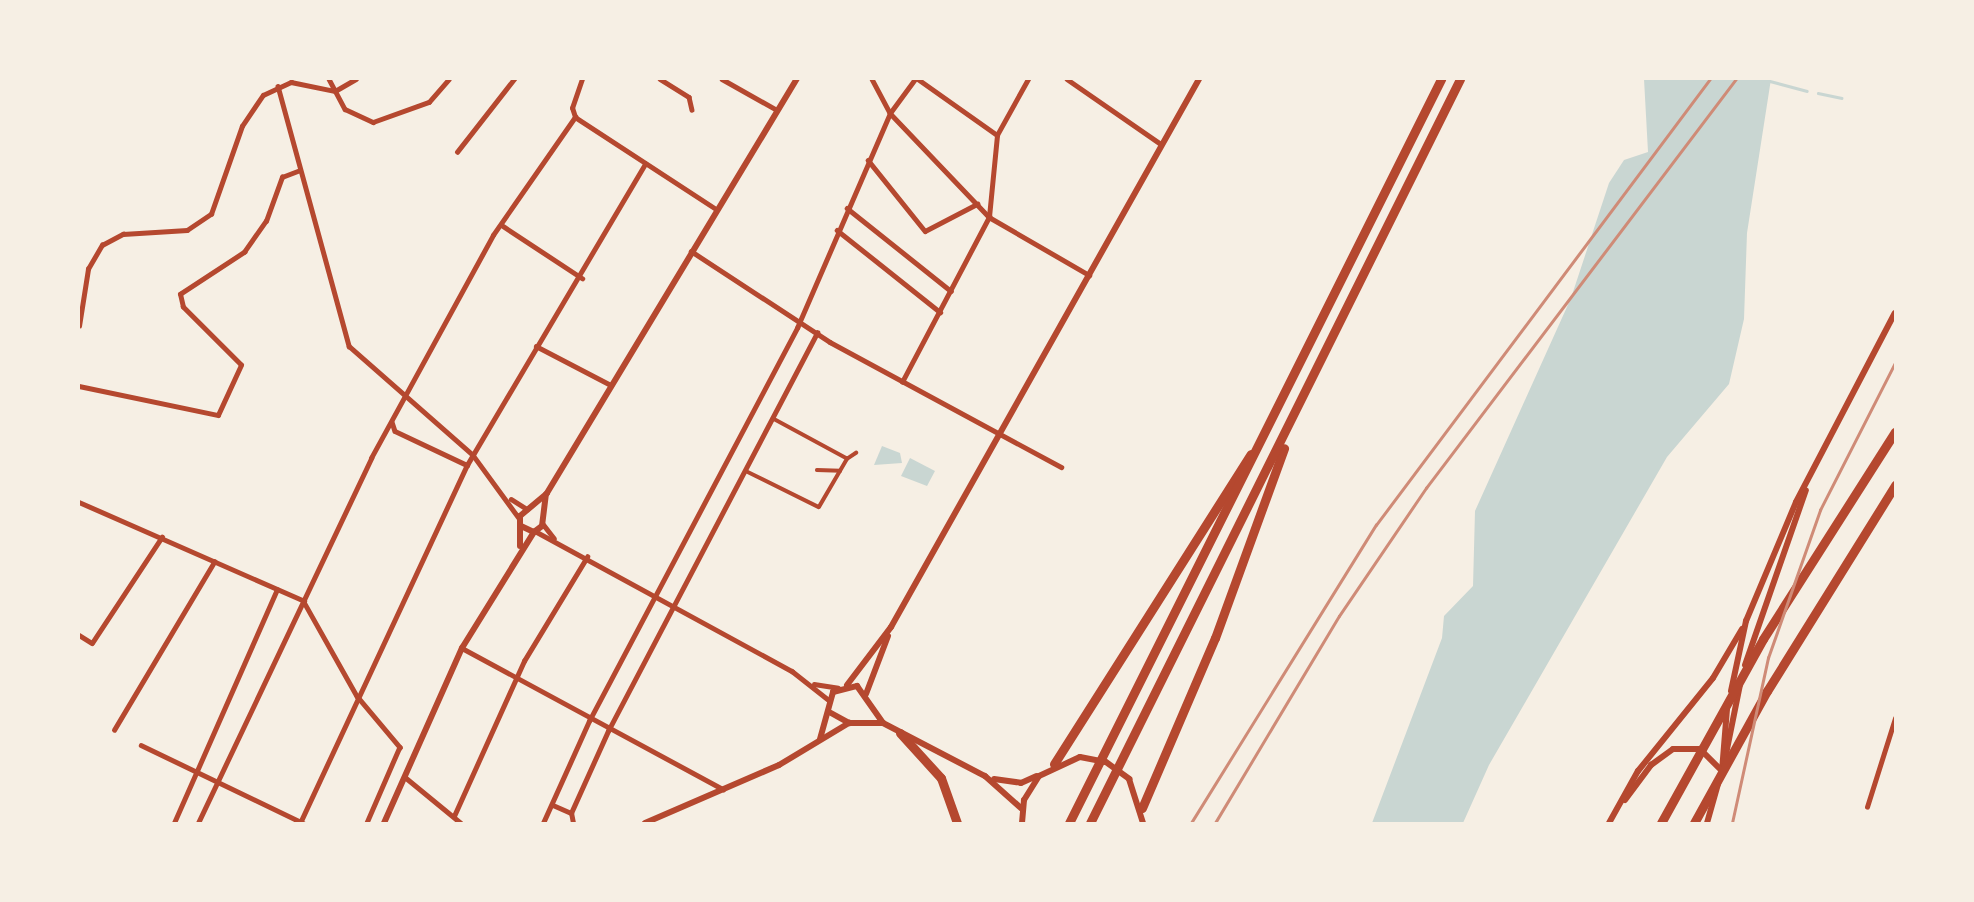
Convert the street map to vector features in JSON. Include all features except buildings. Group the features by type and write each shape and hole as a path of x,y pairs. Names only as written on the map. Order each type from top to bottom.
{"highway":[{"path":"1069,823 1441,79"},
{"path":"1090,823 1288,431 1460,79"},
{"path":"1142,807 1215,638 1288,431"},
{"path":"1661,823 1763,639 1893,435"},
{"path":"1054,764 1150,605 1263,439"},
{"path":"1694,823 1767,691 1895,485"},
{"path":"900,733 941,778 957,823"}],"main road":[{"path":"520,547 521,523 529,509 547,493 690,251 797,79"},
{"path":"820,739 831,713 830,701 838,688 847,685 891,627 1198,79"},
{"path":"1609,823 1746,621 1810,478 1895,313"},
{"path":"1707,823 1722,772 1754,633 1810,478"},
{"path":"384,823 462,648 520,547 543,524 547,493"},
{"path":"529,509 542,516"},
{"path":"521,523 535,532"},
{"path":"1722,772 1721,738 1746,621"},
{"path":"891,627 867,696 870,705 883,723 985,776 1022,809"},
{"path":"847,685 867,696"},
{"path":"858,722 870,705"},
{"path":"831,713 849,723"},
{"path":"645,823 724,789 849,723 883,723"},
{"path":"1619,807 1651,765 1673,749 1700,749 1722,772"},
{"path":"985,776 1021,783 1039,776 1054,764 1080,757 1112,765 1134,786 1142,807 1143,823"},
{"path":"1022,823 1022,809 1039,776"}],"street":[{"path":"329,79 345,109 373,121 429,102 449,79"},
{"path":"79,326 97,249 123,234 187,230 207,219 242,125 257,102 278,86 301,82 335,91 356,79"},
{"path":"457,152 514,79"},
{"path":"582,79 572,108 575,117 716,209"},
{"path":"660,79 689,97 692,110"},
{"path":"873,79 890,113 989,217 1089,275"},
{"path":"543,823 589,721 800,319 867,159 890,113 917,79 997,135"},
{"path":"902,382 989,217 997,135 1028,79"},
{"path":"1067,79 1161,144"},
{"path":"723,80 777,110"},
{"path":"278,86 349,346 473,455 508,496 521,523"},
{"path":"198,823 392,422 503,226 575,117"},
{"path":"867,159 925,232 977,204"},
{"path":"141,745 302,823 357,696 467,465 536,346 582,278 645,164"},
{"path":"79,386 218,415 241,365 183,307 180,294 189,283 244,252 266,221 282,177 300,170"},
{"path":"846,208 951,291"},
{"path":"503,226 582,278"},
{"path":"837,230 940,312"},
{"path":"690,251 800,319 817,333 1061,467"},
{"path":"573,823 571,813 608,731 747,471 817,333"},
{"path":"536,346 611,385"},
{"path":"773,419 847,459"},
{"path":"392,422 396,431 467,465"},
{"path":"838,455 842,448"},
{"path":"747,471 820,506 847,459 856,453"},
{"path":"817,470 840,471"},
{"path":"508,496 529,509"},
{"path":"79,502 304,601 357,696 400,747 368,823"},
{"path":"543,524 554,539"},
{"path":"535,532 587,556 810,682 830,701"},
{"path":"79,635 92,643 162,537"},
{"path":"454,816 515,677 587,556"},
{"path":"114,730 214,562"},
{"path":"174,823 194,770 277,590"},
{"path":"462,648 703,783 724,789"},
{"path":"810,682 838,688"},
{"path":"1867,807 1895,718"},
{"path":"404,776 461,823"},
{"path":"701,799 703,783"},
{"path":"553,805 571,813"}],"shaded area":[{"path":"1644,79 1771,79 1747,233 1744,319 1729,384 1667,457 1489,765 1463,823 1372,823 1442,638 1444,616 1473,586 1475,511 1571,298 1609,183 1624,160 1648,152"},
{"path":"882,446 900,453 902,463 874,465"},
{"path":"910,458 935,471 927,486 901,476"}],"waterway":[{"path":"1770,81 1807,91"},
{"path":"1818,93 1841,98"}],"railway":[{"path":"1191,823 1376,525 1710,79"},
{"path":"1215,823 1339,616 1426,488 1736,79"},
{"path":"1732,823 1768,658 1820,510 1895,363"}]}
